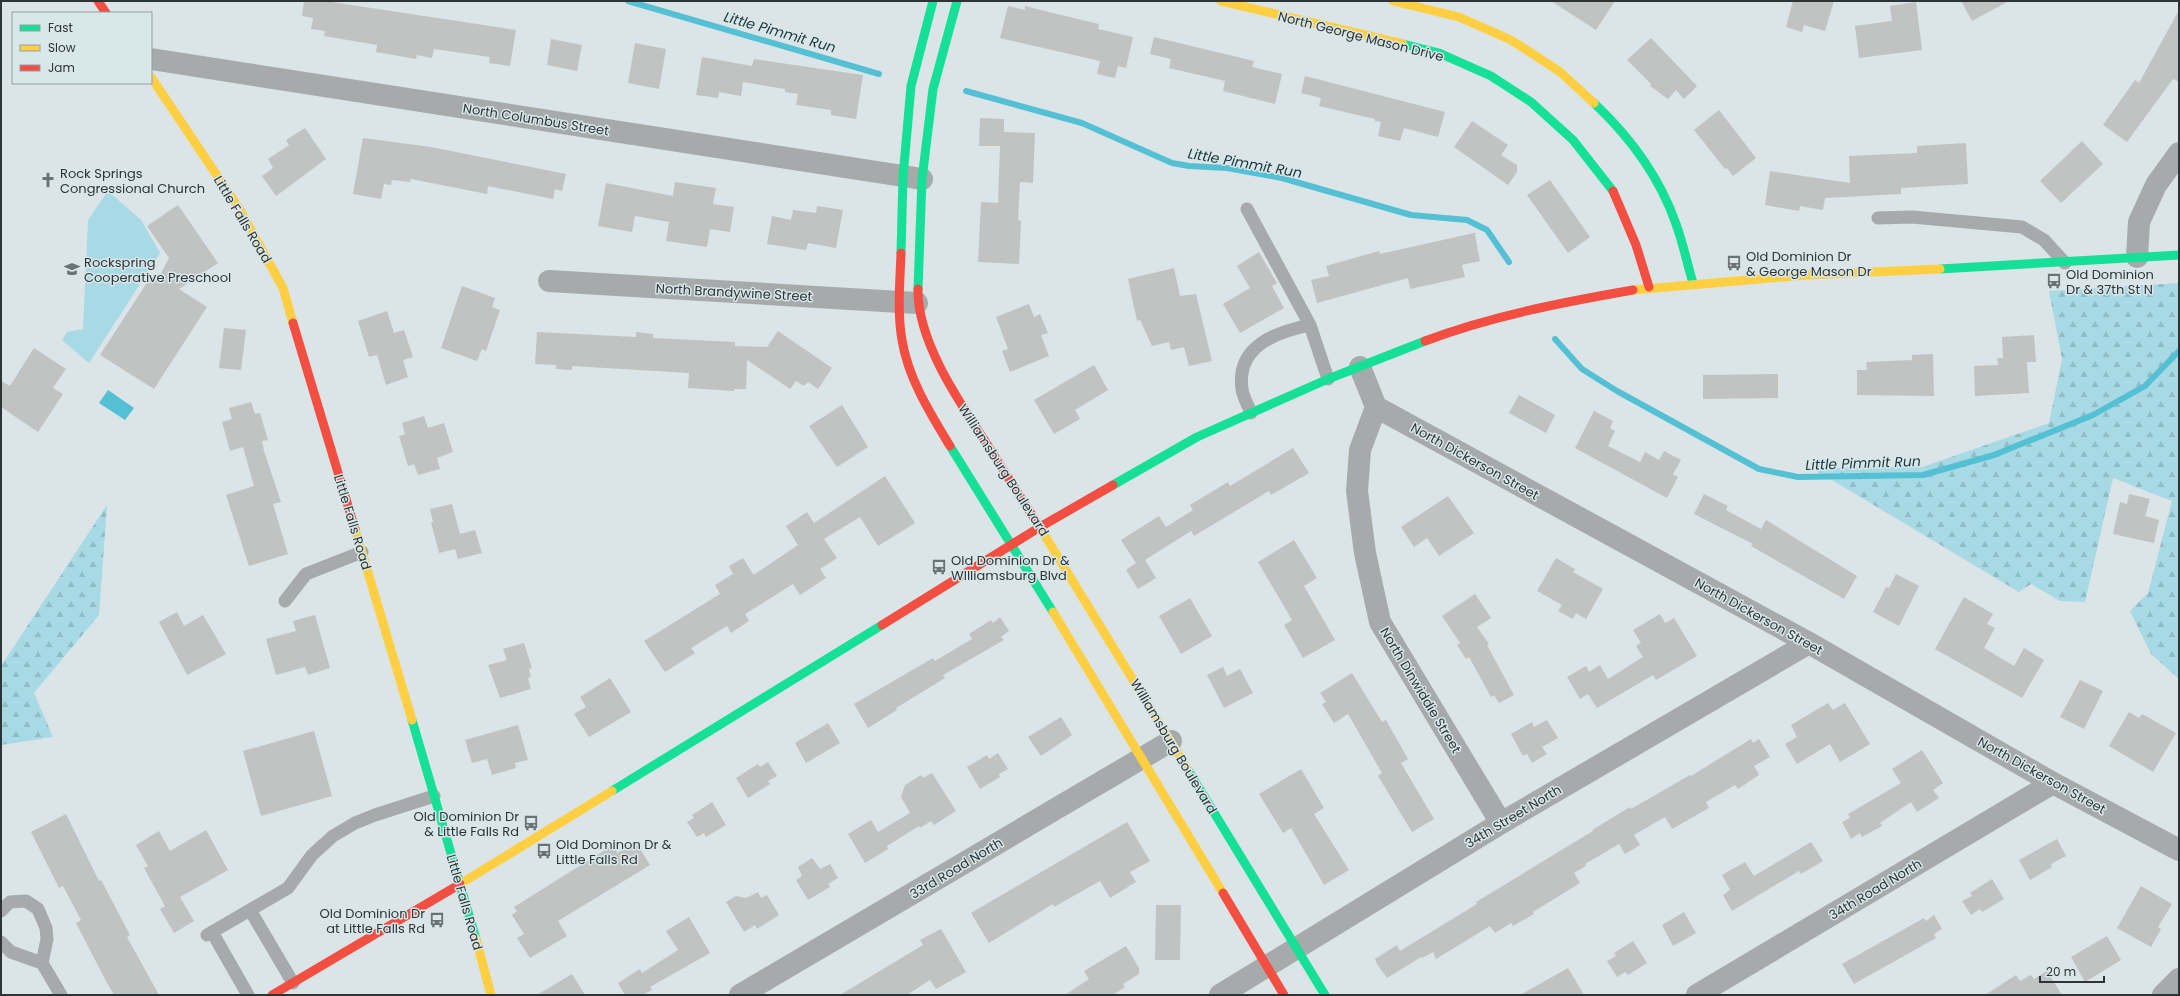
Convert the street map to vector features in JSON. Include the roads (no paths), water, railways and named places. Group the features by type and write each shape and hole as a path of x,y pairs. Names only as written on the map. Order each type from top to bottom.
{"main road":[{"path":"98,1 105,12"},
{"name":"Williamsburg Boulevard","path":"933,1 911,86 912,178 909,302 902,340 914,380 937,424 1012,544 1284,995"},
{"name":"Williamsburg Boulevard","path":"957,1 932,89 912,178 909,302 952,390 1040,527 1325,995"},
{"name":"North George Mason Drive","path":"1221,1 1439,53 1490,76 1531,102 1573,140 1612,188 1636,245 1649,287"},
{"path":"1393,1 1459,17 1511,40 1560,71 1607,116 1648,166 1676,223 1693,283"},
{"name":"Little Falls Road","path":"152,78 240,210 283,288 461,884 491,995"},
{"path":"272,995 461,884 1040,527 1197,437 1328,379 1452,331 1571,301 1649,287 1806,275 2065,264 2137,257 2179,255"}],"street":[{"name":"North Columbus Street","path":"152,59 912,178"},
{"path":"2137,257 2139,222 2156,185 2179,153"},
{"name":"North Brandywine Street","path":"549,281 909,302"},
{"path":"1360,367 1376,407"},
{"name":"North Dickerson Street","path":"1376,407 1809,643 2053,782 2179,850"},
{"name":"North Dinwiddie Street","path":"1376,407 1360,450 1357,491 1365,553 1380,622 1501,823"},
{"name":"34th Street North","path":"1220,995 1501,823 1809,643"},
{"name":"33rd Road North","path":"740,995 1171,741"},
{"name":"34th Road North","path":"1697,995 2053,782"},
{"path":"2163,995 2179,979"}],"lane":[{"path":"1247,209 1310,325 1328,379"},
{"path":"1878,218 1912,217 2022,226 2044,240 2065,264"},
{"path":"1251,413 1242,384 1242,372 1248,355 1266,339 1285,330 1310,325"},
{"path":"285,601 306,574 362,552"},
{"path":"248,995 209,933 288,888 312,855 333,836 361,821 434,796"},
{"path":"1,911 10,902 26,901 38,908 46,928 47,939 42,964"},
{"path":"250,910 293,983"},
{"path":"1,942 11,952 42,964 61,995"}],"water":[{"path":"108,390 134,408 125,420 99,403"}],"waterway":[{"name":"Little Pimmit Run","path":"628,1 879,74"},
{"name":"Little Pimmit Run","path":"966,91 1082,123 1172,163 1189,166 1227,168 1282,178 1411,215 1467,220 1487,230 1509,262"},
{"name":"Little Pimmit Run","path":"1555,339 1582,369 1617,391 1759,469 1798,477 1923,475 1994,455 2093,415 2145,386 2179,351"}],"place":[{"name":"Rock Springs Congressional Church","path":"48,180"},
{"name":"Old Dominion Dr & George Mason Dr","path":"1734,263"},
{"name":"Rockspring Cooperative Preschool","path":"72,269"},
{"name":"Old Dominion Dr & 37th St N","path":"2054,281"},
{"name":"Old Dominion Dr & WIlliamsburg Blvd","path":"939,567"},
{"name":"Old Dominion Dr & Little Falls Rd","path":"531,823"},
{"name":"Old Dominon Dr & Little Falls Rd","path":"544,851"},
{"name":"Old Dominion Dr at Little Falls Rd","path":"437,920"}]}
